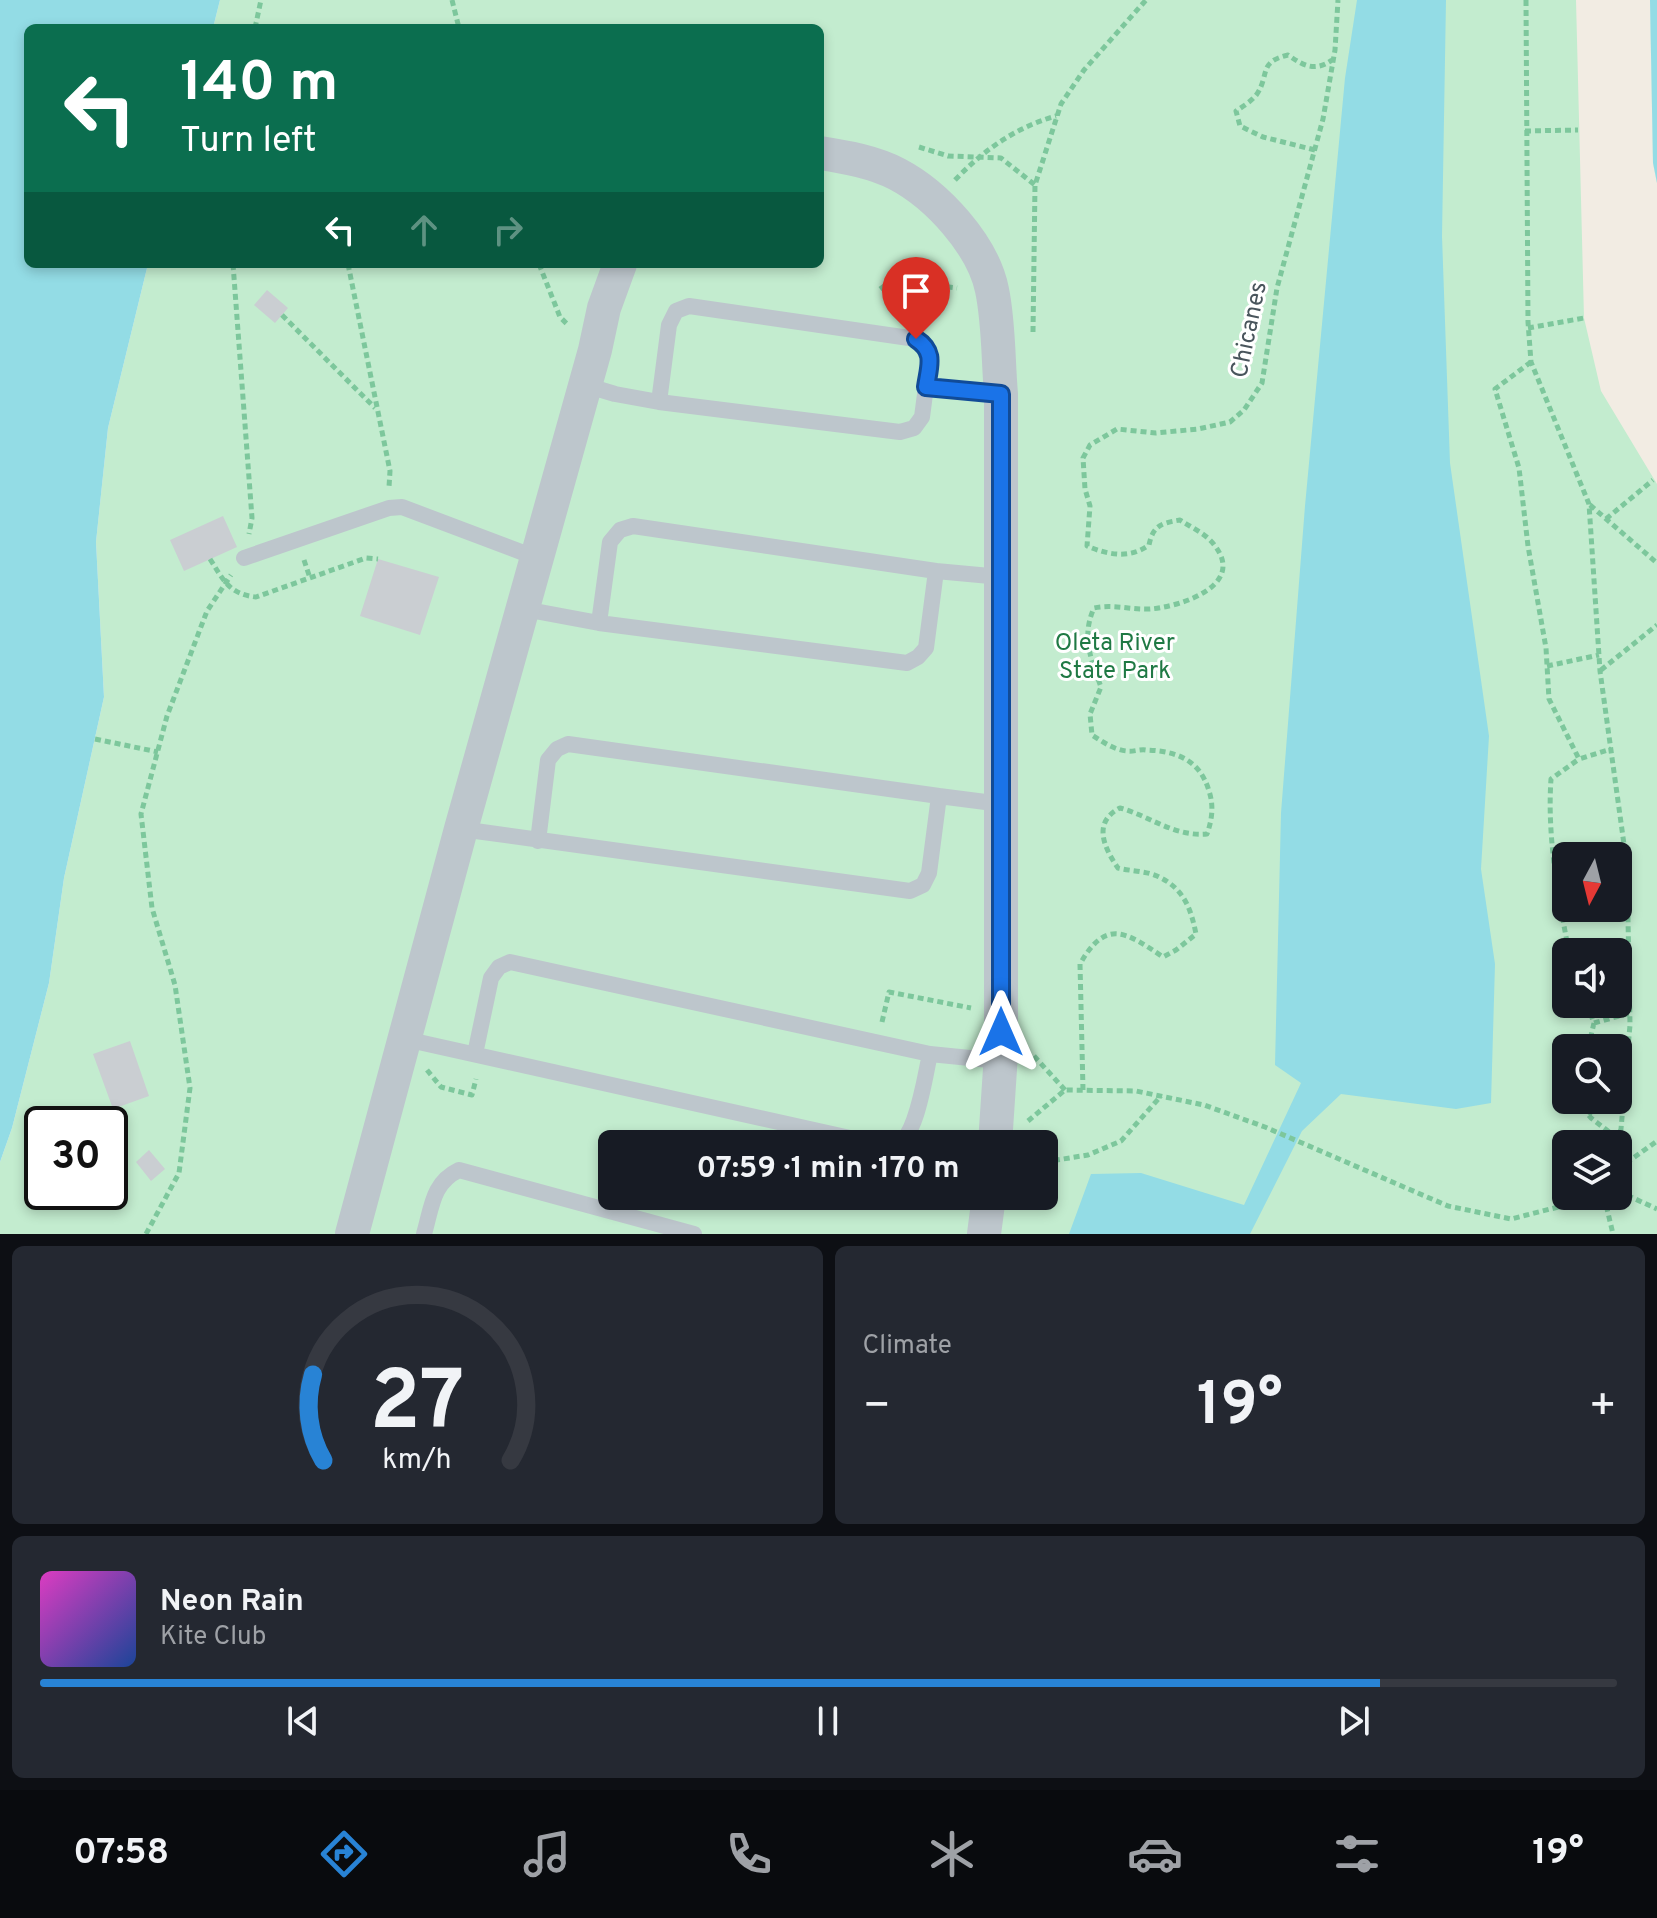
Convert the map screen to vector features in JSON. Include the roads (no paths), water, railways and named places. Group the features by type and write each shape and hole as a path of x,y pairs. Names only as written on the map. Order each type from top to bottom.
{"street":[{"path":"824,154 851,158 897,174 937,204 964,231 981,256 992,289 1001,394 1001,1058 1007,1130"},
{"path":"352,1234 410,1052 461,829 524,609 604,308 619,268"},
{"path":"984,1234 987,1210"}],"lane":[{"path":"585,385 659,402 900,432 914,428 922,417 930,356 926,346 916,339 689,306 676,311 669,325 659,402"},
{"path":"926,387 1001,394"},
{"path":"244,558 389,508 402,507 537,558"},
{"path":"599,623 610,542 620,530 633,526 936,571 1001,577"},
{"path":"524,609 599,623 907,663 926,648 936,571"},
{"path":"538,841 548,760 557,749 568,744 1001,804"},
{"path":"461,829 910,891 923,885 929,873 939,796"},
{"path":"475,1054 491,978 499,967 510,962 930,1054 1001,1058"},
{"path":"410,1052 475,1054 814,1130"},
{"path":"911,1130 930,1054"},
{"path":"424,1234 437,1186 459,1170 694,1234"}],"water":[{"path":"0,0 220,0 214,24 24,24 24,268 147,268 108,428 96,542 104,697 64,878 49,983 12,1128 0,1162"},
{"path":"1357,0 1446,0 1442,236 1450,463 1489,736 1481,869 1495,964 1491,1103 1456,1109 1341,1094 1302,1131 1250,1234 1069,1234 1091,1174 1141,1173 1244,1205 1301,1083 1275,1065 1281,813 1305,506 1345,78"},
{"path":"1650,0 1657,0 1657,183 1653,163"}],"park label":[{"name":"Oleta River State Park","path":"1115,658"}]}
